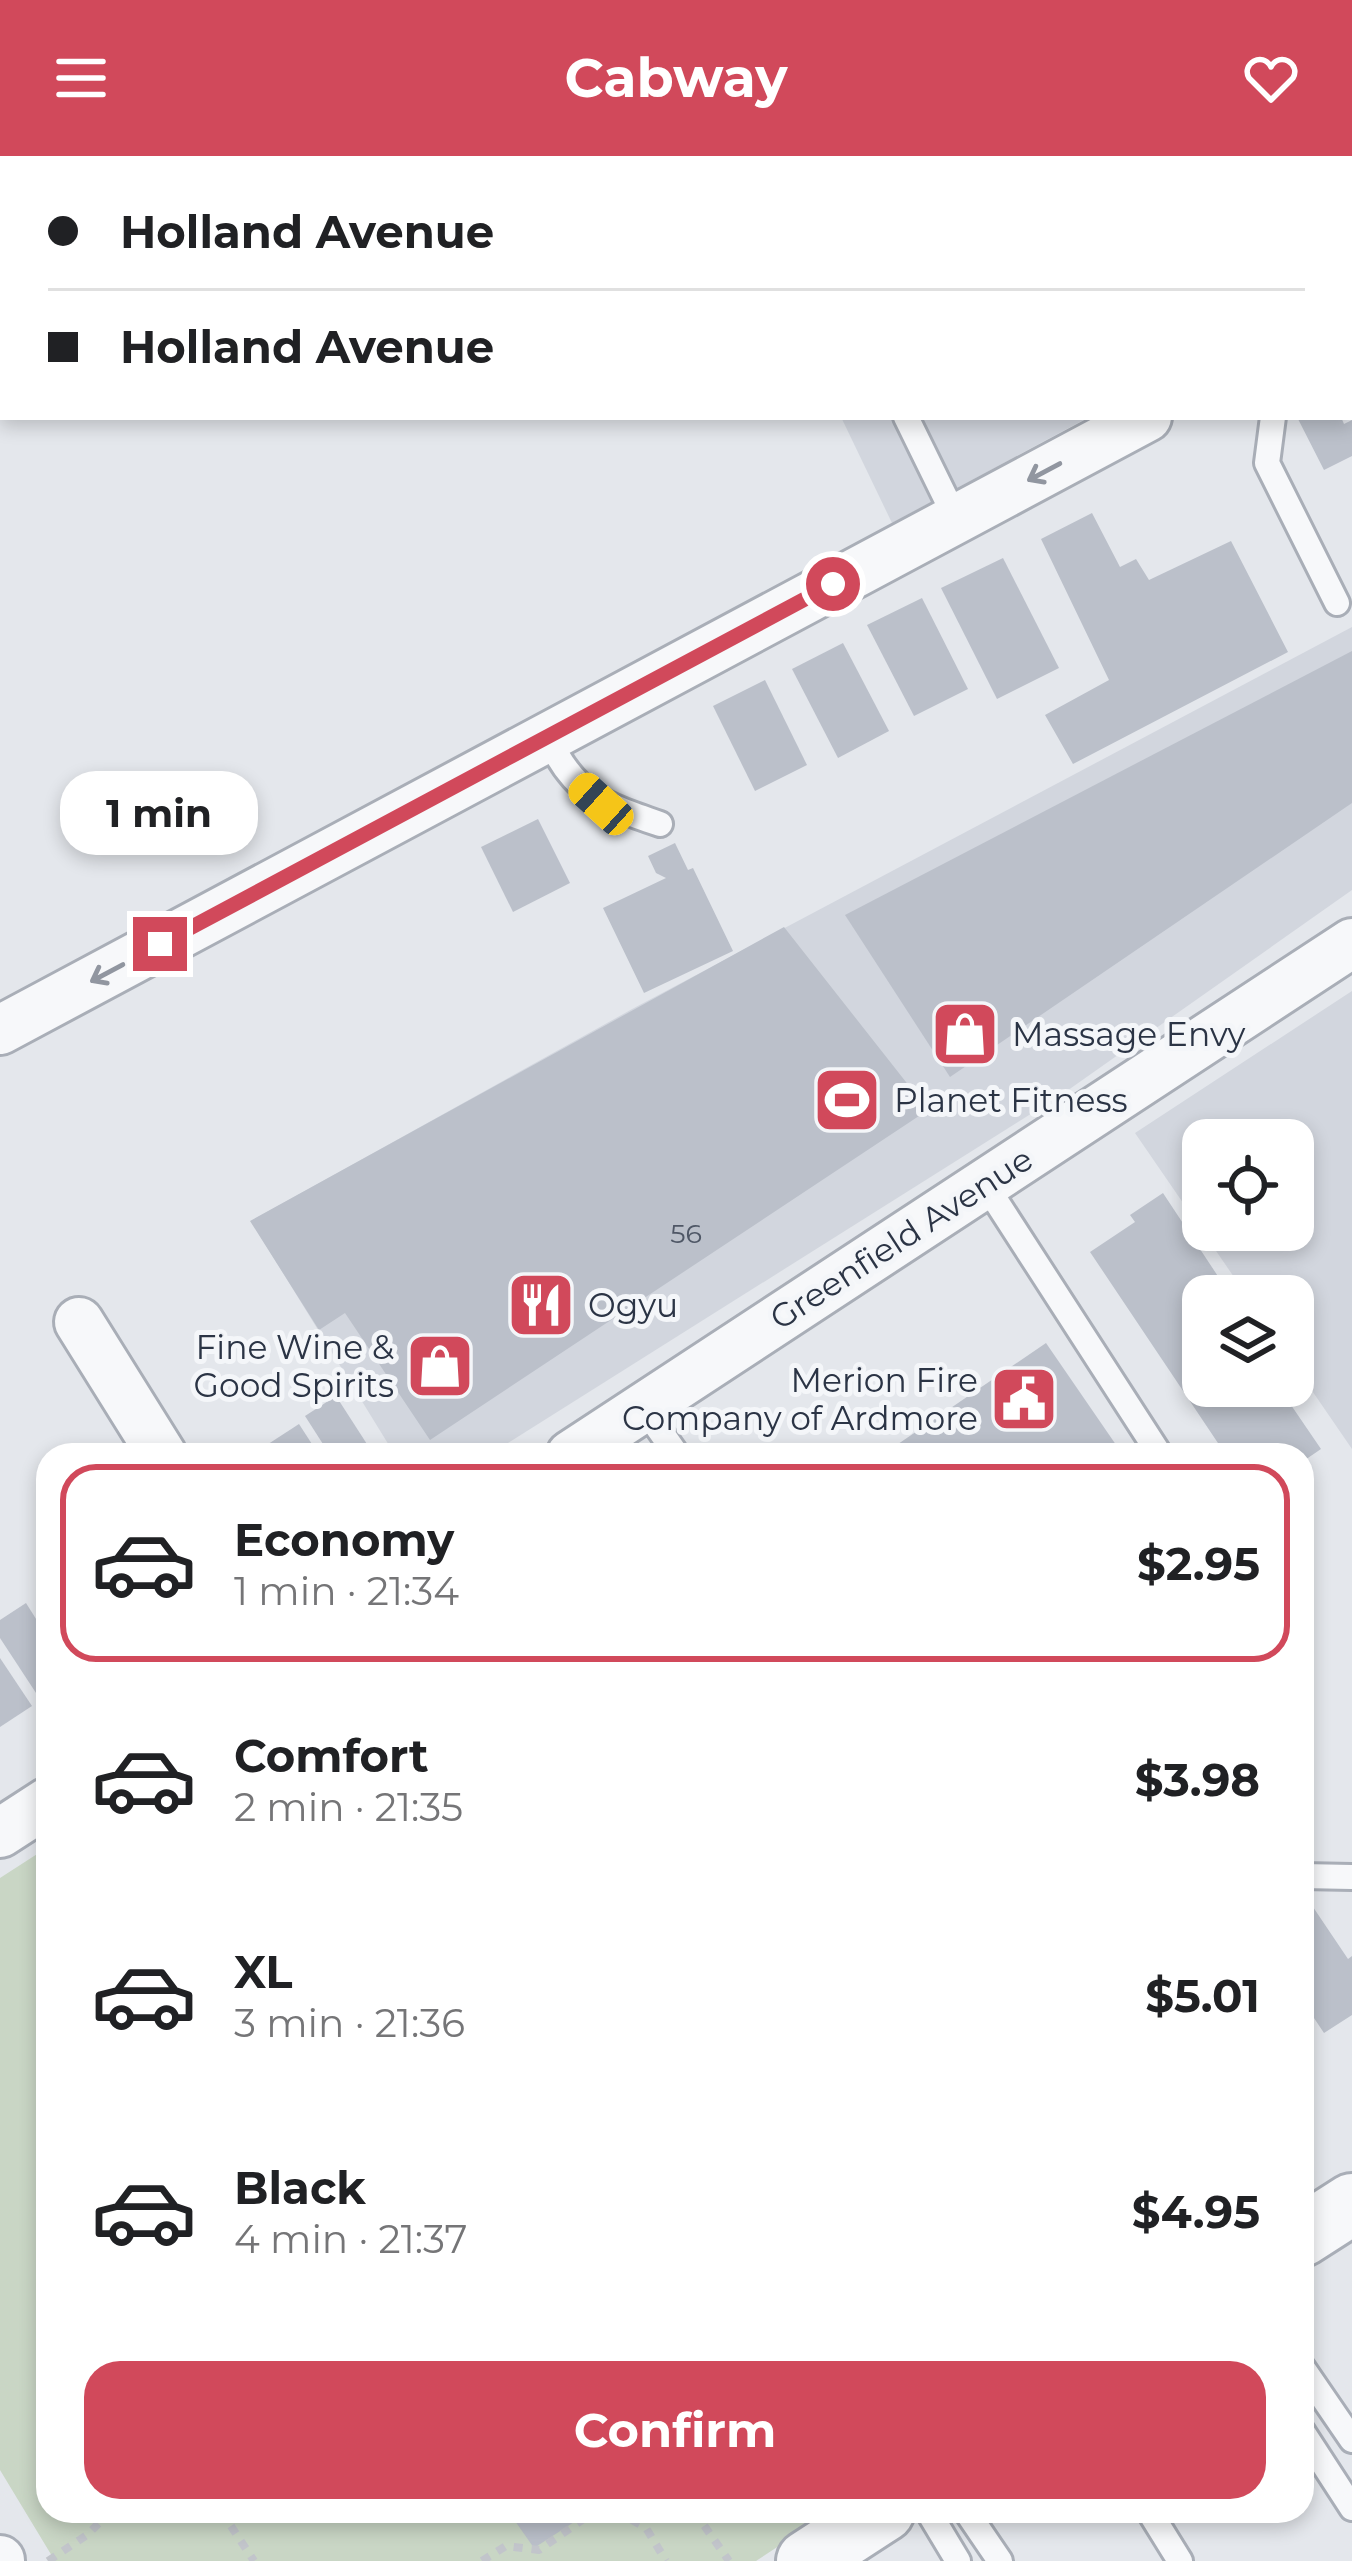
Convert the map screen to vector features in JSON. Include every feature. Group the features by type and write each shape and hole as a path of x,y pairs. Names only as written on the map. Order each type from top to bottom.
{"street":[{"path":"0,1030 1141,420"},
{"name":"Greenfield Avenue","path":"592,1443 1352,943"},
{"path":"79,1322 155,1443"},
{"path":"0,1833 36,1810"},
{"path":"807,2561 866,2523"}],"lane":[{"path":"907,420 956,519"},
{"path":"1274,420 1268,464 1337,603"},
{"path":"548,737 562,768 601,804 660,824"},
{"path":"985,1184 1152,1443"},
{"path":"644,1408 669,1443"},
{"path":"1314,1876 1352,1877"},
{"path":"1314,2385 1352,2440"},
{"path":"1314,2449 1352,2508"},
{"path":"935,2523 958,2561"},
{"path":"975,2523 1000,2561"},
{"path":"1156,2523 1180,2561"}],"path":[{"path":"48,2561 99,2523"},
{"path":"229,2523 254,2561"},
{"path":"482,2561 506,2546 539,2550 578,2523"},
{"path":"637,2523 646,2528 666,2561"},
{"path":"702,2523 729,2561"}],"shaded area":[{"path":"842,420 1083,420 892,523"},
{"path":"1352,627 1352,890 1064,1093 508,1443 388,1443 251,1221 634,1008"},
{"path":"1352,991 1352,1449 1314,1394 1314,1275 1233,1275 1216,1251 1314,1251 1314,1119 1182,1119 1182,1201 1135,1133"}],"green space":[{"path":"36,1855 36,2523 814,2523 756,2561 55,2561 0,2470 0,1878"}],"building":[{"path":"1299,420 1342,420 1344,424 1352,420 1352,456 1324,470"},
{"path":"1092,513 1120,567 1136,559 1149,580 1231,541 1288,652 1073,764 1045,715 1109,680 1041,539"},
{"path":"1003,558 1059,668 997,699 941,588"},
{"path":"922,598 968,689 914,716 867,625"},
{"path":"843,643 889,731 838,758 792,669"},
{"path":"1352,651 1352,803 950,1077 845,915"},
{"path":"765,680 807,765 755,791 713,706"},
{"path":"538,819 570,883 513,912 481,847"},
{"path":"675,843 688,870 693,868 733,951 644,993 603,908 666,878 656,873 648,856"},
{"path":"784,927 928,1110 430,1440 345,1313 319,1330 250,1221"},
{"path":"1163,1193 1182,1222 1182,1251 1201,1251 1217,1275 1182,1275 1182,1389 1090,1252 1135,1222 1130,1215"},
{"name":"Merion Fire Company of Ardmore","path":"1046,1343 1115,1443 900,1443"},
{"path":"336,1396 366,1443 322,1443 305,1416"},
{"path":"1194,1407 1292,1407 1321,1449 1314,1454 1314,1443 1218,1443"},
{"path":"299,1424 311,1443 270,1443"},
{"path":"26,1603 36,1619 36,1693 0,1638 0,1620"},
{"path":"0,1658 32,1706 0,1727"},
{"path":"1314,1908 1348,1959 1352,1956 1352,2015 1324,2033 1314,2018"},
{"path":"516,2523 573,2523 534,2548"}],"place":[{"name":"Massage Envy","path":"965,1034"},
{"name":"Planet Fitness","path":"847,1100"},
{"name":"Ogyu","path":"541,1305"},
{"name":"Fine Wine & Good Spirits","path":"440,1366"},
{"name":"Merion Fire Company of Ardmore","path":"1024,1399"}],"route":[{"path":"160,944 833,584"}]}
